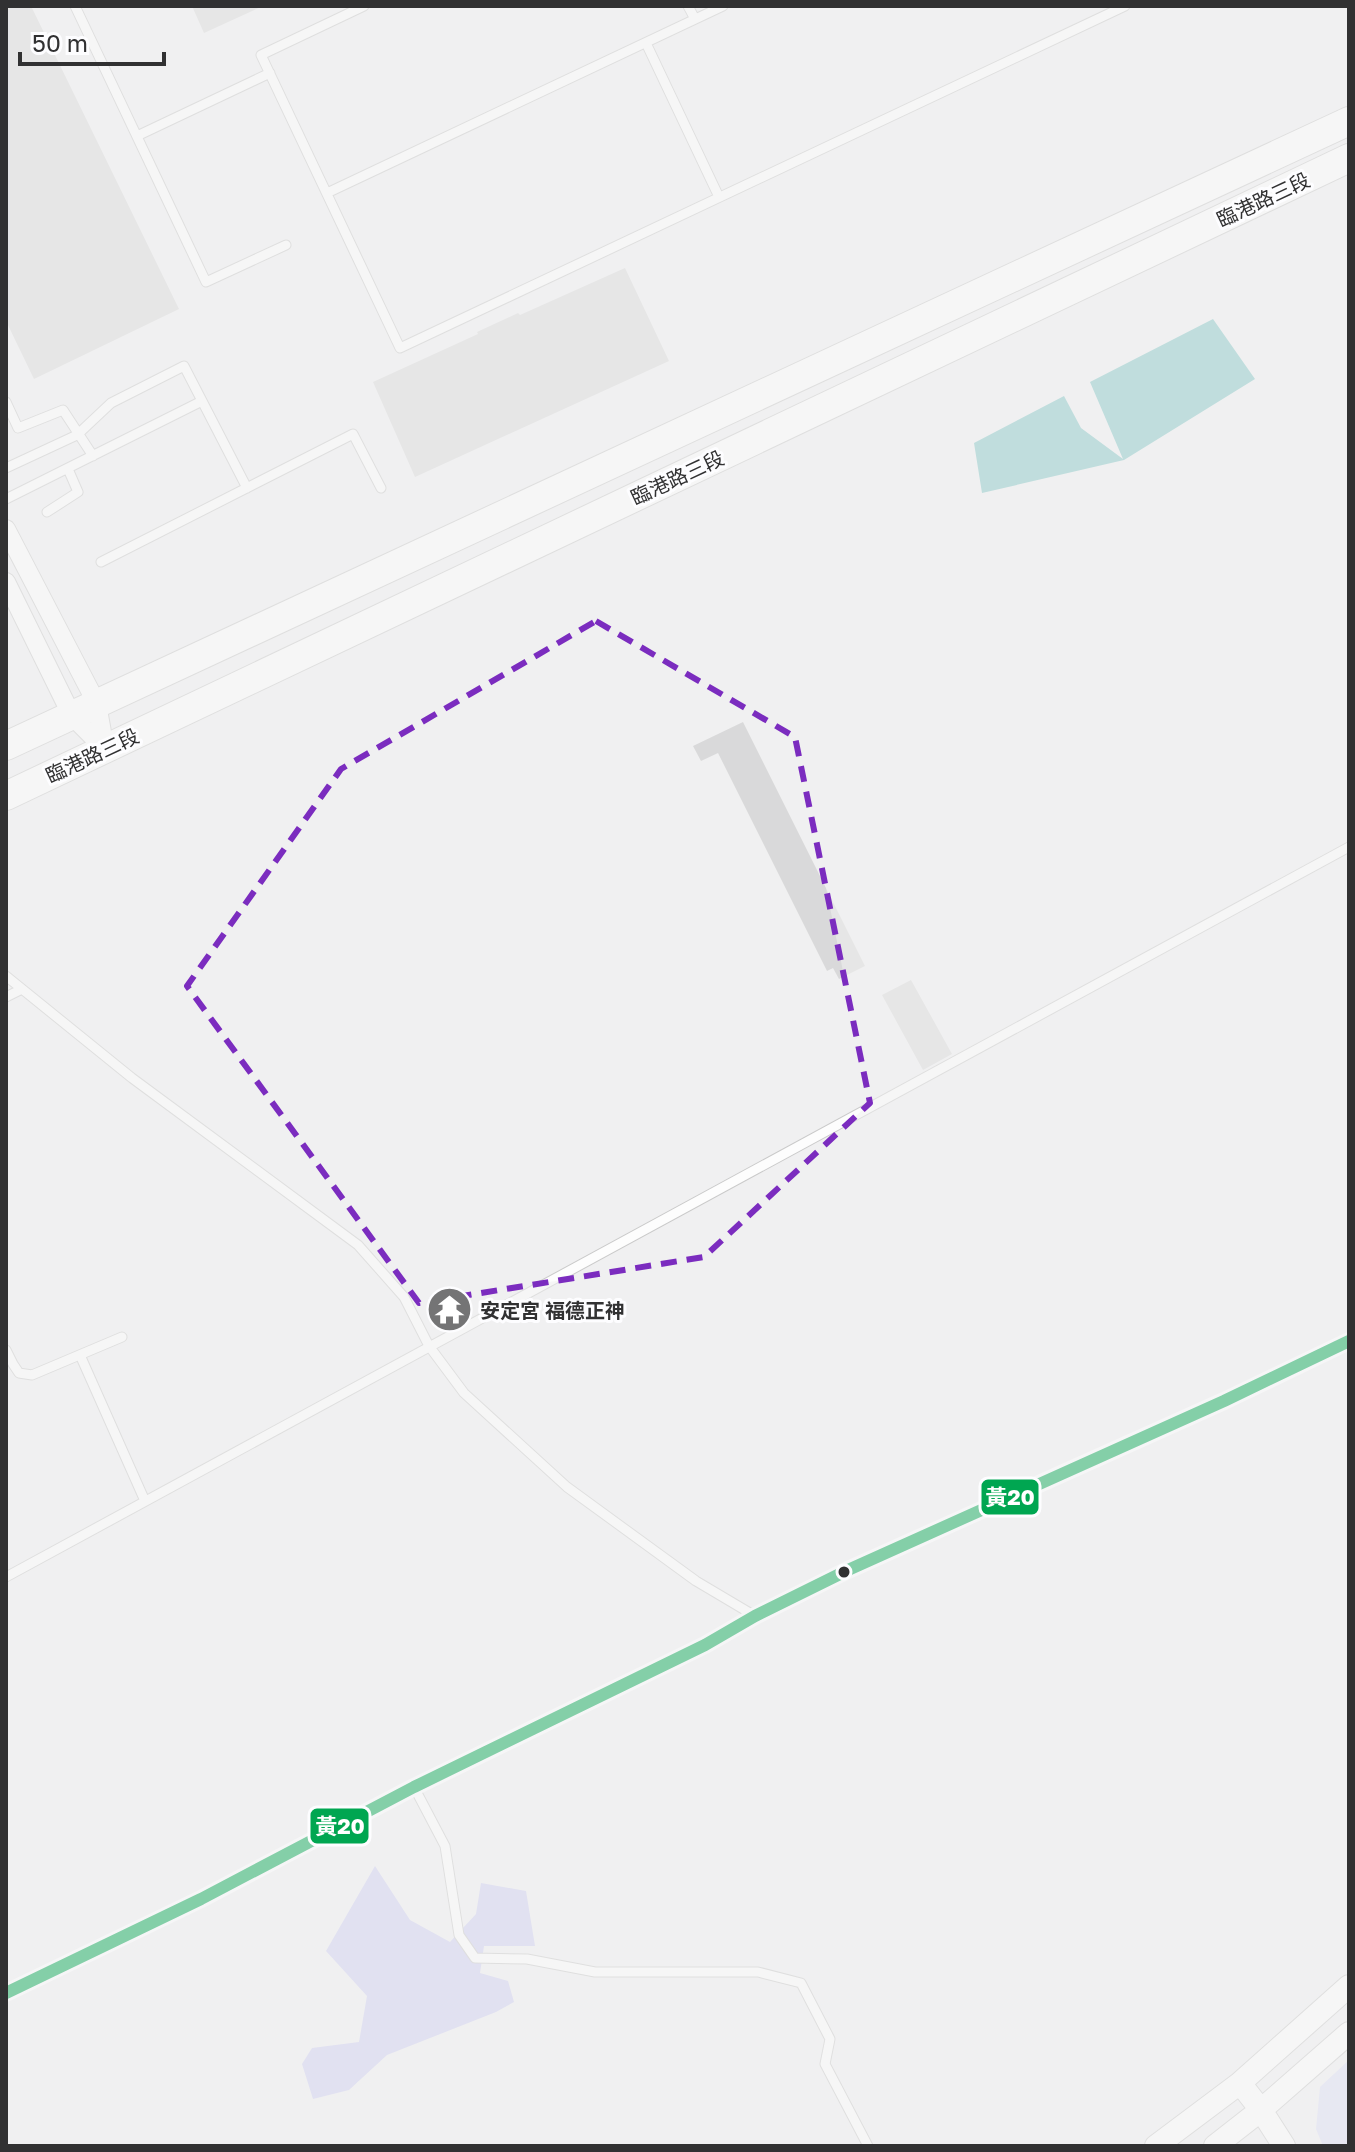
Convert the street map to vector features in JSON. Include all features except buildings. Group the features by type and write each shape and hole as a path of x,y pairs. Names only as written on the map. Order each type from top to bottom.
{"main road":[{"name":"臨港路三段","path":"6,746 1349,121"},
{"name":"臨港路三段","path":"6,796 1349,158"}],"street":[{"path":"6,529 97,704 105,749"},
{"path":"6,582 72,716 105,749"},
{"path":"1156,2146 1240,2083 1349,1986"},
{"path":"1209,2108 1230,2142 1261,2110 1349,2033"},
{"path":"1240,2083 1284,2146"}],"lane":[{"path":"75,6 206,282 286,245"},
{"path":"364,6 261,55 400,348 1125,6"},
{"path":"688,6 695,19"},
{"path":"327,193 723,6"},
{"path":"646,43 719,197"},
{"path":"137,136 270,73"},
{"path":"6,468 77,435 111,403 184,366 247,488"},
{"path":"6,499 202,401"},
{"path":"6,402 18,428 63,410 93,456"},
{"path":"101,562 353,434 381,488"},
{"path":"47,512 78,492 68,469"},
{"path":"6,1577 1349,847"},
{"path":"6,976 132,1078 358,1245 404,1297 429,1346 464,1393 567,1487 696,1581 755,1616"},
{"path":"6,997 22,989"},
{"path":"6,1350 19,1373 32,1375 122,1337"},
{"path":"6,1993 201,1899 414,1787 705,1645 755,1616 848,1570 1224,1401 1349,1341"},
{"path":"80,1355 145,1501"},
{"path":"414,1787 445,1846 459,1935 475,1958 527,1959 595,1972 758,1972 801,1983 830,2039 825,2064 868,2146"}],"highlighted area":[{"path":"596,621 795,737 870,1103 704,1257 419,1303 187,986 341,769"}],"shaded area":[{"path":"1213,319 1255,379 1124,460 982,493 974,443 1064,396 1081,428 1123,459 1090,382"},
{"path":"375,1866 410,1920 450,1942 476,1914 481,1883 526,1891 535,1946 484,1946 480,1973 508,1981 514,2002 387,2055 349,2090 313,2099 302,2064 312,2048 359,2042 367,1996 326,1951"},
{"path":"1349,2060 1349,2146 1323,2146 1316,2129 1320,2087"}],"transit line":[{"name":"黃20","path":"6,1993 201,1899 414,1787 705,1645 755,1616 848,1570 1224,1401 1349,1341"}],"place":[{"name":"安定宮 福德正神","path":"449,1310"}]}
